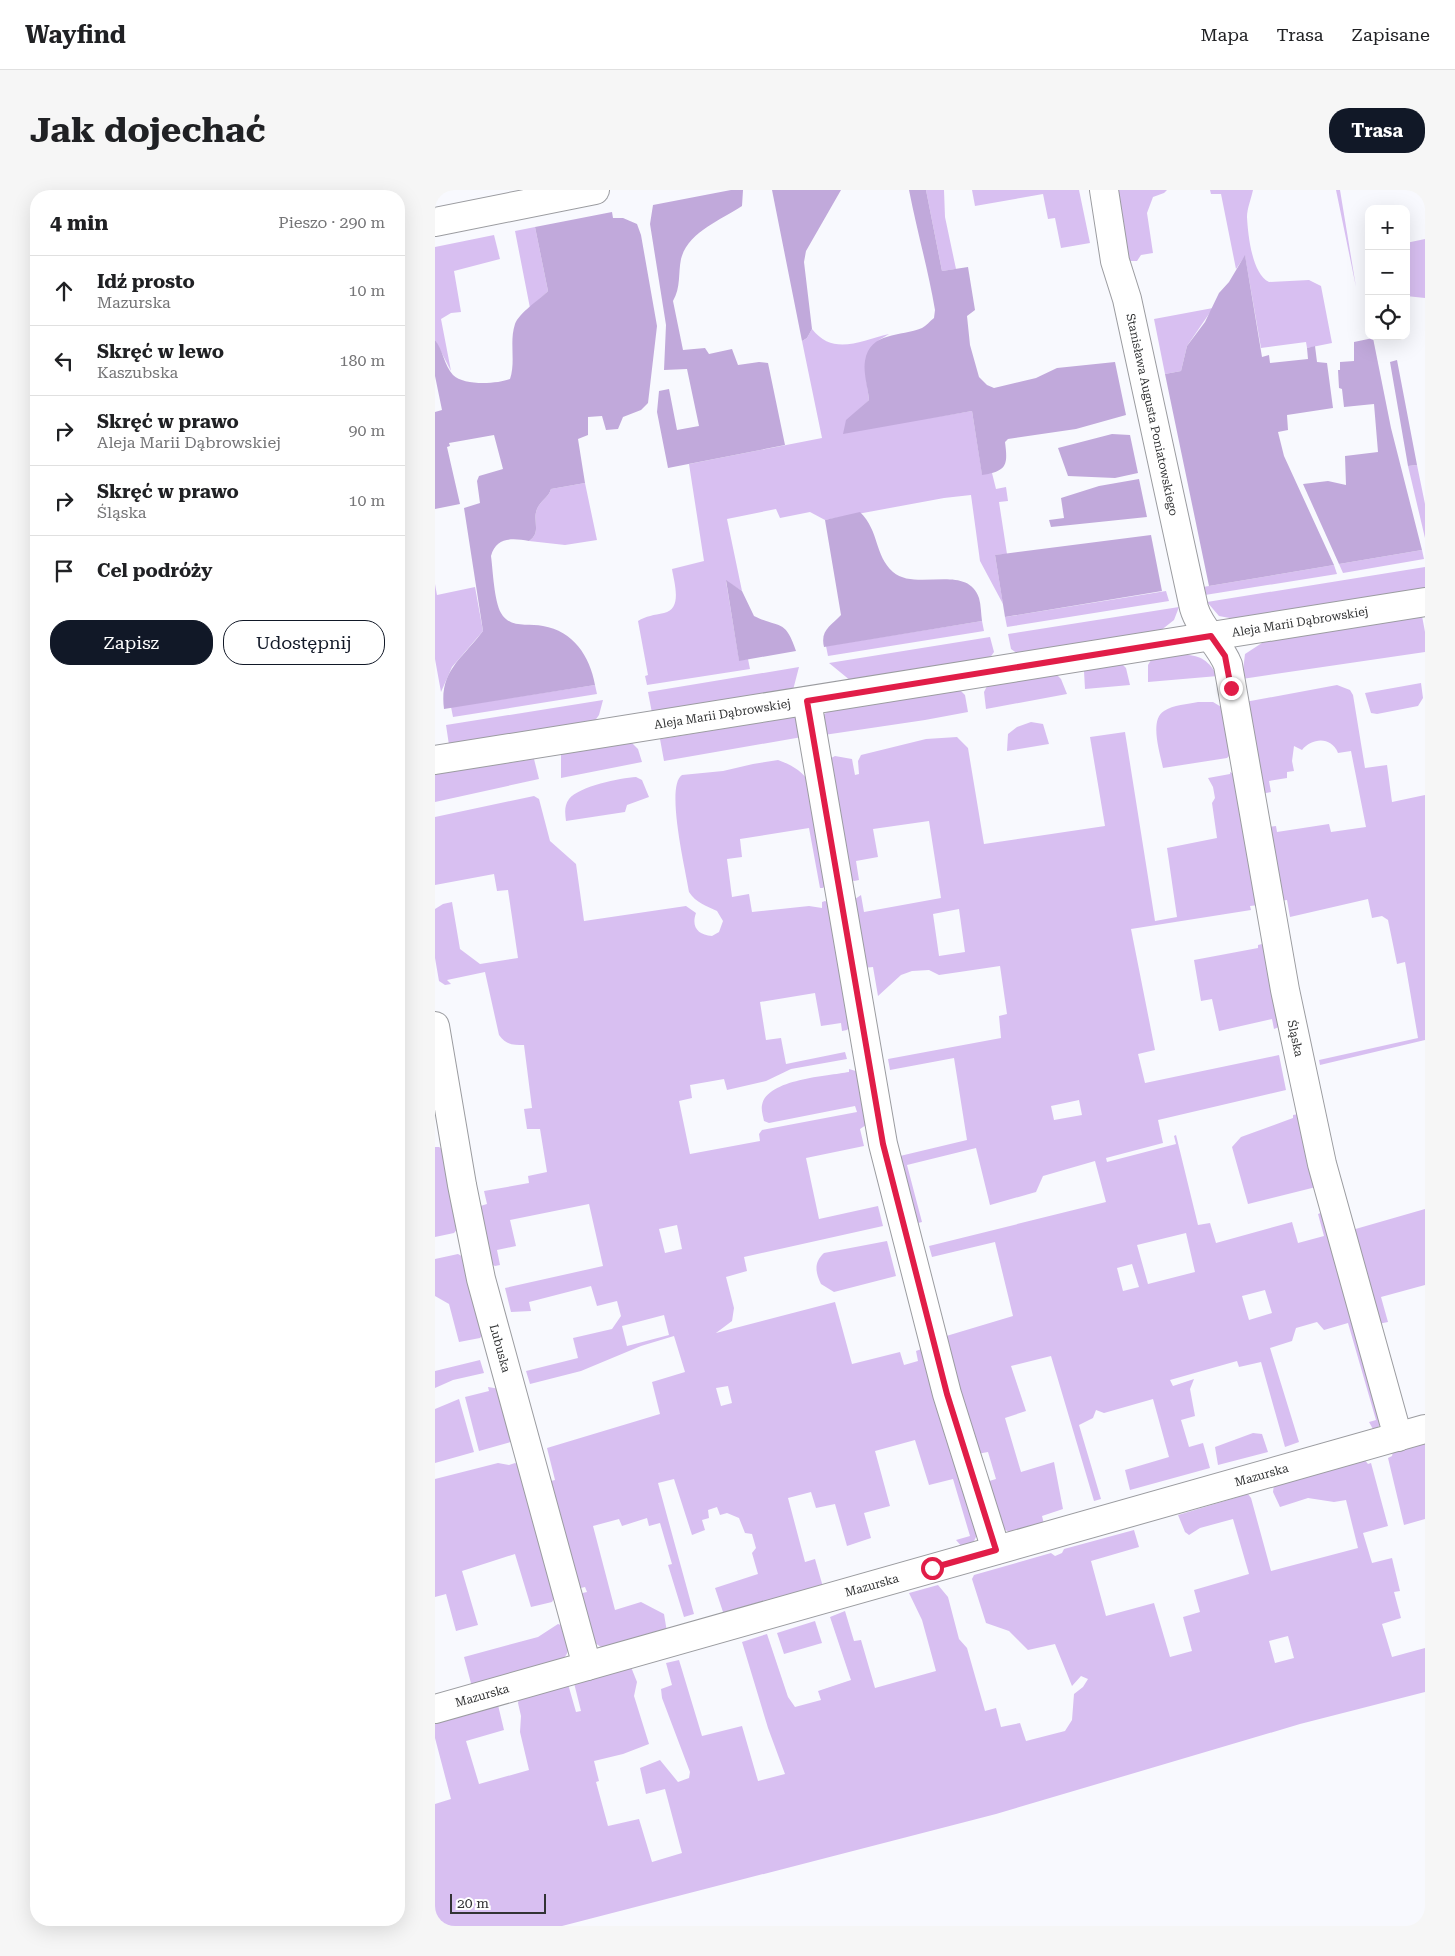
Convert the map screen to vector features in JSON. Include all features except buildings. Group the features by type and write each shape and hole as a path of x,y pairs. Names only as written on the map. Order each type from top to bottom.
{"street":[{"path":"435,222 595,190"},
{"name":"Stanisława Augusta Poniatowskiego","path":"1104,190 1115,261 1127,299 1192,601 1195,612 1211,636"},
{"name":"Aleja Marii Dąbrowskiej","path":"435,760 1425,602"},
{"name":"Śląska","path":"1211,636 1225,656 1228,666 1285,990 1320,1158 1398,1437"},
{"path":"807,701 883,1144 945,1387 996,1550"},
{"name":"Lubuska","path":"435,1026 471,1236 481,1279 587,1666"},
{"name":"Mazurska","path":"435,1709 1425,1429"}],"shaded area":[{"path":"731,190 743,190 742,206 698,234 691,241 681,259 678,286 673,301 683,350 705,348 709,354 732,349 738,365 759,362 768,363 785,445 668,468 657,412 659,391 669,389 677,430 699,426 687,369 664,370 666,325 650,224 653,205"},
{"path":"772,190 841,190 806,251 804,262 812,329 807,338 802,341"},
{"path":"909,190 926,190 942,271 968,267 975,310 967,316 970,345 979,377 987,385 994,388 1036,378 1057,368 1115,362 1126,415 1076,429 1008,439 1005,442 1006,461 1004,466 997,471 982,475 972,411 843,434 846,420 869,400 865,361 868,351 873,344 887,337 922,328 934,318 935,310"},
{"path":"926,190 944,190 945,217 956,269 942,271"},
{"path":"972,190 1079,190 1090,243 1061,248 1055,218 1048,219 1043,194 975,206"},
{"path":"1117,190 1167,190 1153,197 1147,213 1153,253 1141,255 1137,261 1128,261"},
{"path":"1210,190 1253,190 1248,207 1248,234 1252,253 1259,271 1263,278 1269,282 1309,280 1321,286 1332,343 1307,348 1306,342 1261,348 1245,256 1236,269 1221,194 1211,194"},
{"path":"1336,190 1340,190 1356,287"},
{"path":"612,212 613,218 623,218 637,224 641,235 657,326 648,403 641,410 623,417 618,429 606,430 602,416 588,417 588,435 578,439 585,483 551,489 537,509 535,518 536,530 533,538 529,541 505,540 497,545 491,556 497,601 505,618 514,623 543,626 563,633 571,639 584,655 593,674 595,685 444,709 443,696 449,675 460,658 483,631 464,508 480,503 477,481 479,476 503,469 494,435 449,443 450,446 447,447 460,504 435,509 435,412 442,410 435,376 435,340 450,371 458,379 481,383 510,379 515,324 525,311 548,291 535,227"},
{"path":"535,227 548,291 530,308 515,231"},
{"path":"494,235 500,259 454,271 461,312 451,313 441,319 451,371 435,340 435,247"},
{"path":"1425,239 1425,298 1410,296 1410,242"},
{"path":"1245,255 1262,357 1269,355 1270,363 1308,359 1307,348 1315,346 1317,362 1327,363 1333,408 1287,415 1288,430 1278,432 1284,456 1334,565 1209,586 1165,374 1181,371 1187,346 1205,322 1219,293 1229,282"},
{"path":"1213,308 1187,346 1181,371 1165,374 1154,319"},
{"path":"812,329 820,337 838,344 857,343 889,334 879,340 865,369 869,400 856,412 923,419 972,411 982,474 992,473 996,489 1006,487 1008,501 999,502 1007,554 995,555 1003,604 980,561 971,495 944,498 825,520 810,512 780,518 776,509 727,519 742,591 726,581 739,660 748,659 750,669 647,685 645,676 648,675 638,621 664,613 674,606 676,594 672,569 704,561 689,464 822,438 802,341 807,338"},
{"path":"1373,340 1391,428 1422,550 1339,564 1303,484 1328,481 1346,485 1345,456 1378,452 1374,404 1344,407 1342,389 1339,388 1338,370 1340,370 1340,362 1354,361 1354,342"},
{"path":"1397,360 1417,465 1408,466 1390,362"},
{"path":"1112,434 1130,435 1138,473 1115,478 1068,476 1058,448"},
{"path":"1417,465 1425,504 1425,538 1408,466"},
{"path":"1139,479 1147,517 1051,527 1049,520 1064,518 1061,498 1099,486"},
{"path":"585,483 597,540 565,545 529,541 533,538 536,530 537,509 551,489"},
{"path":"860,512 871,527 883,558 893,572 914,580 953,580 964,582 973,588 979,598 982,621 824,647 825,632 841,615 825,520"},
{"path":"1151,535 1162,591 1005,617 995,555"},
{"path":"1422,550 1424,559 1343,573 1339,564"},
{"path":"1334,565 1337,574 1205,595 1203,587"},
{"path":"1425,567 1425,588 1235,619 1219,616 1207,602"},
{"path":"726,580 742,591 754,616 785,629 796,651 739,661"},
{"path":"435,584 437,595 475,587 483,631 452,667 441,692 435,659"},
{"path":"1166,591 1169,601 1007,627 1005,617"},
{"path":"1179,607 1174,620 1160,631 1018,654 1011,649 1008,634"},
{"path":"1422,616 1425,632 1425,652 1242,679 1245,654 1265,641"},
{"path":"982,621 984,631 828,656 826,646"},
{"path":"990,637 994,652 989,659 851,681 829,663"},
{"path":"1181,655 1203,659 1218,676 1148,682 1148,665 1151,660"},
{"path":"1122,664 1126,668 1130,685 1085,689 1084,671"},
{"path":"799,667 793,690 652,713 648,692"},
{"path":"1057,675 1061,679 1067,694 986,709 984,692 987,686"},
{"path":"1421,683 1423,698 1418,706 1377,714 1371,713 1365,693"},
{"path":"595,685 597,694 453,717 451,707"},
{"path":"1337,685 1350,690 1353,695 1365,768 1387,765 1392,802 1425,795 1425,1040 1320,1065 1319,1060 1418,1038 1405,962 1397,964 1388,920 1382,916 1372,918 1368,899 1290,917 1287,900 1280,901 1269,827 1276,826 1277,832 1329,824 1331,832 1366,827 1351,751 1338,753 1335,747 1326,741 1316,741 1302,750 1294,746 1292,761 1294,771 1287,772 1287,778 1269,781 1271,792 1261,794 1245,702"},
{"path":"960,690 965,695 968,712 824,735 822,716 827,712"},
{"path":"603,700 599,715 594,722 449,745 446,725"},
{"path":"1198,702 1213,702 1223,708 1232,753 1227,758 1163,768 1156,729 1160,715 1172,707"},
{"path":"795,717 802,737 664,761 660,739"},
{"path":"1031,722 1043,724 1049,744 1007,751 1008,734 1017,727"},
{"path":"1125,732 1155,921 1177,917 1167,848 1217,838 1212,803 1215,798 1213,787 1208,778 1230,774 1230,772 1237,776 1259,905 1250,906 1251,910 1131,929 1155,1050 1138,1054 1145,1083 1279,1055 1286,1090 1158,1120 1163,1143 1106,1158 1107,1162 1176,1144 1174,1136 1176,1135 1198,1225 1210,1223 1216,1243 1292,1222 1298,1243 1324,1236 1318,1214 1323,1212 1382,1423 1374,1431 1369,1422 1376,1420 1348,1323 1324,1330 1317,1322 1296,1328 1292,1341 1270,1348 1299,1442 1285,1447 1261,1362 1239,1367 1237,1361 1170,1380 1173,1386 1194,1379 1190,1389 1195,1416 1181,1420 1189,1447 1203,1443 1210,1468 1130,1490 1125,1470 1169,1457 1153,1399 1104,1413 1096,1410 1093,1418 1079,1425 1101,1499 1094,1501 1051,1356 1011,1366 1026,1411 1005,1418 1021,1472 1054,1462 1063,1509 1042,1516 1044,1524 1009,1532 1002,1528 986,1482 996,1479 988,1452 977,1454 943,1337 1013,1316 995,1242 932,1257 929,1246 1106,1202 1095,1161 1043,1176 1036,1192 990,1205 976,1148 907,1165 922,1222 914,1224 900,1156 967,1140 954,1058 890,1070 888,1059 1001,1038 999,1016 1007,1014 1000,966 939,975 929,970 912,971 901,975 878,996 873,967 863,968 852,901 861,895 864,912 941,898 929,821 873,829 878,857 856,861 859,880 854,881 848,878 829,759 835,756 852,759 855,775 859,774 858,761 861,755 926,739 957,737 968,748 984,844 1105,826 1090,737","holes":["959,909 965,952 939,956 933,914","1079,1100 1082,1115 1054,1120 1051,1106","1186,1233 1195,1272 1148,1284 1137,1245","1132,1264 1139,1287 1123,1291 1117,1268","1265,1290 1272,1313 1249,1320 1242,1296"]},
{"path":"632,743 638,749 642,762 561,778 561,754"},
{"path":"534,759 539,779 435,802 435,774"},
{"path":"778,760 796,769 810,783 827,882 823,888 820,888 809,828 740,839 742,857 727,859 732,897 749,894 752,912 809,906 822,908 822,902 825,901 831,904 851,1025 847,1030 842,1031 841,1023 821,1026 815,993 760,1002 766,1040 781,1038 786,1064 845,1052 847,1059 791,1069 766,1081 727,1090 724,1079 690,1085 692,1098 679,1101 690,1154 760,1141 759,1134 762,1130 857,1112 855,1106 769,1123 764,1121 762,1105 766,1096 786,1084 814,1077 849,1072 849,1069 859,1072 869,1123 860,1129 864,1146 806,1158 819,1219 878,1206 883,1226 744,1257 747,1271 726,1277 734,1308 732,1321 716,1333 835,1302 852,1364 900,1352 904,1365 918,1361 916,1351 924,1348 978,1533 974,1541 963,1548 956,1540 970,1536 953,1479 929,1485 915,1440 875,1451 890,1506 864,1513 871,1538 847,1546 835,1504 816,1508 811,1492 788,1498 805,1562 815,1559 823,1587 724,1615 715,1588 758,1574 752,1553 756,1548 752,1534 745,1533 739,1518 727,1513 720,1515 717,1507 708,1510 709,1518 702,1520 705,1530 692,1535 674,1479 658,1483 694,1614 684,1617 668,1565 672,1564 660,1523 649,1526 647,1518 622,1526 619,1519 593,1526 615,1610 641,1602 664,1614 667,1632 610,1648 601,1647 595,1643 578,1594 587,1592 585,1587 576,1589 547,1482 555,1480 547,1448 660,1414 652,1382 685,1372 674,1336 641,1346 581,1371 530,1384 526,1371 578,1358 573,1338 612,1329 621,1316 617,1301 597,1306 591,1286 529,1302 531,1311 511,1312 505,1288 603,1266 589,1204 510,1220 516,1246 497,1250 500,1265 495,1266 489,1263 477,1207 487,1204 484,1191 529,1183 528,1176 547,1172 540,1129 527,1129 524,1109 532,1108 524,1045 510,1044 499,1035 485,972 447,980 451,984 445,985 439,981 435,958 435,909 443,904 452,902 460,949 480,964 518,958 508,890 497,891 494,874 435,885 435,817 534,796 539,799 550,841 576,864 584,921 686,906 696,913 694,922 699,932 712,936 719,932 723,921 717,911 698,902 689,892 678,830 675,795 677,782 682,775 723,771","holes":["677,1225 682,1249 665,1253 659,1229","664,1315 669,1335 627,1346 622,1326","728,1386 732,1403 721,1406 716,1388"]},
{"path":"636,777 642,780 649,797 627,805 625,812 566,821 566,804 574,794 601,784"},
{"path":"1266,943 1279,1027 1274,1029 1272,1019 1219,1031 1212,999 1201,1001 1194,960 1258,948 1258,945"},
{"path":"1299,1114 1316,1187 1248,1204 1232,1147 1241,1137 1293,1118 1293,1115"},
{"path":"435,1147 445,1151 459,1227 454,1233 435,1237"},
{"path":"1425,1209 1425,1285 1381,1297 1388,1322 1378,1324 1352,1230"},
{"path":"887,1241 896,1276 834,1292 821,1284 816,1267 818,1260 824,1253"},
{"path":"458,1254 465,1258 485,1332 480,1338 459,1342 449,1304 435,1296 435,1259"},
{"path":"480,1360 484,1373 453,1380 435,1388 435,1371"},
{"path":"488,1387 500,1389 514,1441 479,1451 465,1397 489,1391"},
{"path":"459,1399 474,1452 435,1463 435,1409"},
{"path":"1253,1433 1262,1434 1268,1452 1218,1465 1215,1447"},
{"path":"1425,1442 1425,1519 1404,1525 1388,1458 1392,1456 1393,1451"},
{"path":"1364,1459 1368,1464 1371,1463 1388,1526 1363,1533 1372,1563 1392,1558 1400,1591 1394,1592 1401,1618 1382,1624 1392,1657 1425,1648 1425,1692 1300,1724 996,1814 562,1926 435,1926 435,1804 451,1799 435,1738 435,1722 498,1705 504,1730 466,1741 479,1784 529,1770 520,1732 519,1698 568,1684 576,1712 581,1711 574,1683 631,1667 637,1682 634,1696 649,1744 623,1754 594,1761 599,1781 596,1782 608,1826 639,1819 652,1862 682,1853 665,1789 646,1794 640,1768 660,1760 678,1782 689,1778 690,1772 662,1698 661,1689 672,1685 666,1663 679,1660 702,1736 742,1726 758,1781 785,1774 768,1728 742,1642 767,1634 788,1697 795,1707 821,1700 818,1691 851,1680 830,1617 845,1611 854,1641 861,1640 875,1688 936,1671 922,1620 909,1593 938,1585 948,1597 959,1639 967,1648 985,1711 996,1708 1001,1727 1020,1723 1026,1741 1065,1731 1072,1720 1074,1694 1083,1687 1088,1679 1081,1676 1072,1686 1055,1644 1028,1650 1009,1631 986,1623 972,1579 974,1575 1051,1553 1055,1556 1062,1553 1064,1549 1134,1530 1139,1547 1091,1561 1106,1616 1154,1603 1170,1657 1192,1651 1183,1617 1200,1612 1194,1590 1249,1574 1233,1519 1200,1528 1189,1535 1185,1532 1178,1515 1248,1494 1251,1498 1271,1571 1358,1548 1346,1500 1334,1502 1308,1498 1280,1507 1273,1492 1274,1484","holes":["1288,1636 1294,1658 1275,1663 1269,1641"]},
{"path":"498,1463 509,1465 515,1463 521,1466 556,1595 552,1602 531,1607 515,1554 462,1571 478,1625 456,1631 446,1594 435,1597 435,1479"},
{"path":"815,1621 822,1643 784,1654 777,1633"},
{"path":"558,1624 564,1626 569,1644 568,1652 562,1660 472,1687 464,1657 538,1637"}],"route":[{"path":"932,1568 996,1550 947,1394 883,1144 807,701 1211,636 1225,656 1231,688"}]}
